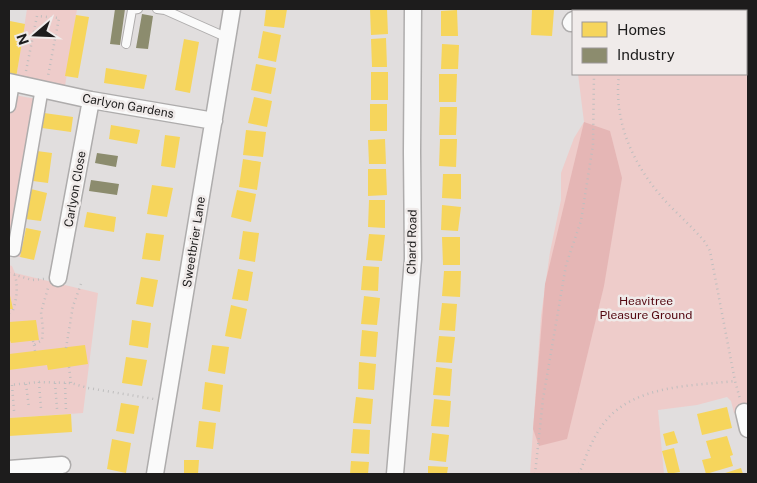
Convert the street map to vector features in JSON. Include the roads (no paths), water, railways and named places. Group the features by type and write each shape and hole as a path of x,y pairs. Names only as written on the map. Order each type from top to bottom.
{"street":[{"name":"Sweetbrier Lane","path":"155,474 232,9"},
{"name":"Chard Road","path":"395,474 413,259 413,9"},
{"name":"Carlyon Gardens","path":"15,83 91,100 214,121"},
{"path":"9,106 15,83"},
{"path":"9,249 14,250 44,89"},
{"name":"Carlyon Close","path":"58,278 91,100"},
{"path":"743,409 748,429"},
{"path":"9,469 62,465"}],"lane":[{"path":"126,44 132,10 138,9"},
{"path":"157,9 165,10 228,38"}],"park label":[{"name":"Heavitree Pleasure Ground","path":"646,308"}]}
